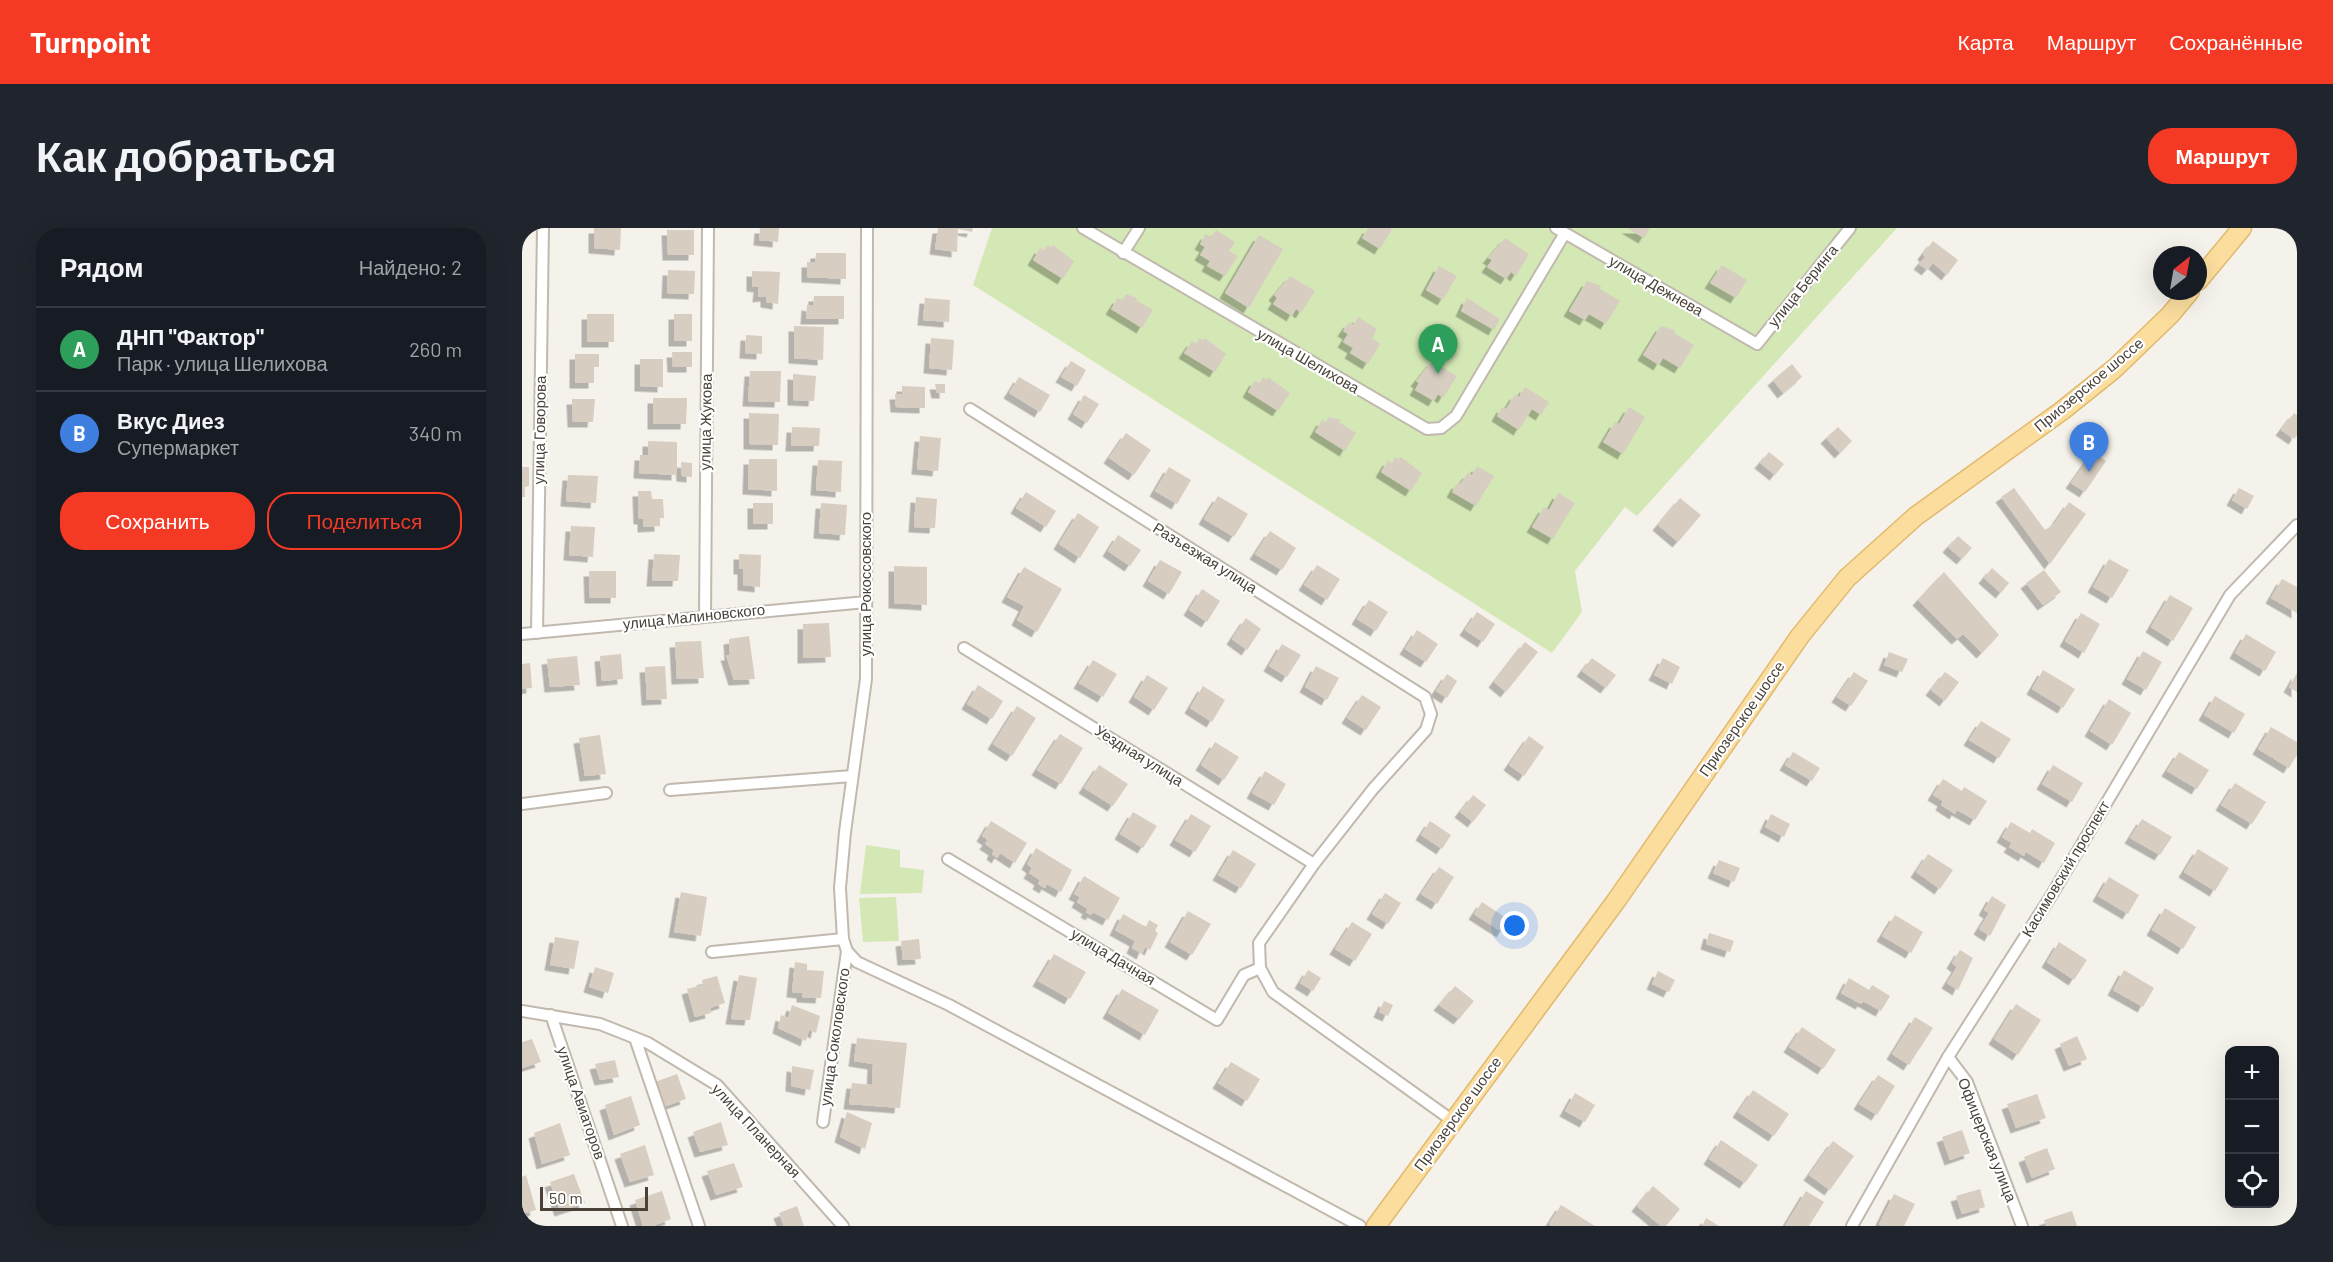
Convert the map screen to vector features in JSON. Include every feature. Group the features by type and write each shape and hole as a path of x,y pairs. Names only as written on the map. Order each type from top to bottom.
{"main road":[{"path":"2207,270 2240,229"},
{"name":"Приозерское шоссе","path":"1376,1226 1616,901 1800,636 1847,578 1916,516 2063,410 2114,369 2182,300"}],"street":[{"name":"улица Говорова","path":"537,633 543,228"},
{"name":"улица Жукова","path":"705,616 708,228"},
{"name":"улица Рокоссовского","path":"843,939 840,888 852,776 866,679 867,228"},
{"name":"улица Шелихова","path":"1083,228 1123,254 1427,429 1441,428 1456,416 1503,338 1561,231"},
{"path":"1123,254 1139,228"},
{"name":"улица Беринга","path":"1757,344 1850,228"},
{"name":"улица Дежнева","path":"1561,231 1757,344"},
{"name":"Разъезжая улица","path":"970,410 1425,697 1431,714 1426,730 1373,789 1314,864"},
{"name":"Касимовский проспект","path":"1854,1225 1948,1057 2051,896 2230,595 2297,525"},
{"name":"улица Малиновского","path":"522,634 866,602"},
{"name":"Уездная улица","path":"964,648 1314,864"},
{"path":"670,790 852,776"},
{"path":"522,804 606,793"},
{"name":"улица Дачная","path":"948,859 1217,1020 1244,975 1260,968"},
{"path":"1314,864 1259,943 1260,968 1273,992 1453,1121"},
{"path":"712,952 843,939"},
{"name":"улица Соколовского","path":"843,939 847,951 857,962 949,1005 1360,1226"},
{"name":"улица Соколовского","path":"823,1122 847,951"},
{"name":"улица Планерная","path":"522,1011 600,1024 648,1043 717,1085 841,1225"},
{"name":"улица Авиаторов","path":"551,1015 622,1226"},
{"path":"635,1038 699,1226"},
{"name":"Офицерская улица","path":"1948,1057 1967,1082 2022,1226"}],"green space":[{"path":"992,228 1897,228 1637,516 1625,507 1575,571 1582,612 1552,653 973,285"},
{"path":"866,845 900,850 900,867 924,870 922,893 860,894"},
{"path":"896,897 899,941 863,942 859,898"}],"building":[{"path":"594,228 621,228 620,250 594,248"},
{"path":"760,228 779,228 778,242 759,240"},
{"path":"938,228 973,228 972,232 958,229 957,252 935,249"},
{"path":"1368,228 1392,229 1380,249 1362,238"},
{"path":"1627,228 1650,228 1644,238"},
{"path":"667,230 694,230 694,255 668,255"},
{"path":"1216,230 1235,242 1229,251 1238,256 1225,276 1207,266 1210,261 1200,255 1205,247 1200,244 1206,234 1211,237"},
{"path":"1259,235 1283,249 1249,308 1225,293"},
{"path":"1505,238 1529,254 1516,276 1511,272 1506,279 1487,267 1492,260 1488,258"},
{"path":"1933,241 1958,260 1947,275 1933,263 1927,270 1919,264"},
{"path":"1048,245 1052,247 1053,245 1074,261 1063,279 1033,260 1040,248 1044,250"},
{"path":"816,253 846,253 846,279 807,277 807,262 815,262"},
{"path":"1722,265 1747,280 1736,298 1710,283"},
{"path":"1439,266 1457,276 1443,300 1426,290"},
{"path":"668,270 695,271 694,294 667,293"},
{"path":"752,271 780,272 778,304 766,302 766,296 758,297 759,287 752,286"},
{"path":"1290,276 1315,291 1301,313 1296,309 1292,316 1273,304 1277,298 1274,295"},
{"path":"1587,281 1601,286 1600,289 1620,301 1606,324 1589,314 1585,320 1569,311"},
{"path":"1126,294 1137,298 1136,300 1153,310 1142,328 1111,309 1118,298 1122,300"},
{"path":"814,296 844,296 844,319 806,319 807,305 813,306"},
{"path":"925,298 950,300 949,322 923,320"},
{"path":"1467,298 1500,319 1494,330 1461,311"},
{"path":"587,314 614,314 614,342 587,342"},
{"path":"674,314 692,314 692,341 674,341"},
{"path":"1358,317 1377,329 1372,338 1380,344 1368,364 1350,353 1353,348 1343,342 1348,334 1343,331 1349,322 1354,325"},
{"path":"794,326 824,327 823,360 794,358"},
{"path":"1661,326 1675,330 1674,333 1694,345 1680,368 1663,358 1659,365 1643,355"},
{"path":"746,335 762,336 762,354 745,353"},
{"path":"931,338 954,340 952,370 929,368"},
{"path":"1199,338 1203,340 1205,338 1226,354 1215,372 1184,353 1192,341 1196,344"},
{"path":"672,352 692,352 692,367 673,367"},
{"path":"575,354 599,354 599,367 594,367 594,383 575,383"},
{"path":"640,359 663,359 663,387 640,386"},
{"path":"1071,361 1086,370 1077,386 1061,377"},
{"path":"1432,361 1457,376 1443,398 1438,394 1434,401 1415,390 1419,383 1416,381"},
{"path":"1792,364 1802,377 1783,393 1773,380"},
{"path":"750,371 781,371 780,402 748,401"},
{"path":"793,374 816,376 814,401 793,400"},
{"path":"1019,377 1050,395 1040,412 1009,393"},
{"path":"1263,377 1267,380 1268,377 1290,393 1278,411 1248,392 1255,380 1259,383"},
{"path":"935,384 945,384 945,393 937,393"},
{"path":"902,386 925,387 925,408 896,407 895,394 902,394"},
{"path":"1525,387 1549,402 1541,415 1532,409 1519,430 1497,416 1502,407 1506,409 1515,394 1519,397"},
{"path":"1084,395 1099,404 1087,423 1073,414"},
{"path":"653,398 687,398 686,424 653,424"},
{"path":"572,399 595,399 593,422 573,422"},
{"path":"1629,407 1645,417 1623,454 1603,442 1615,422 1619,424"},
{"path":"749,413 779,414 778,445 749,444"},
{"path":"2294,413 2297,415 2297,435 2294,439 2281,430"},
{"path":"1329,417 1341,420 1339,422 1356,433 1345,451 1315,432 1322,420 1326,422"},
{"path":"792,427 820,428 819,446 791,446"},
{"path":"1838,427 1852,441 1840,453 1826,438"},
{"path":"1126,433 1151,450 1134,475 1109,458"},
{"path":"920,436 941,438 938,471 917,469"},
{"path":"648,441 677,442 677,475 639,473 640,455 648,455"},
{"path":"1769,452 1784,464 1775,475 1760,463"},
{"path":"2093,452 2106,461 2085,492 2071,483"},
{"path":"1395,457 1399,459 1401,457 1422,473 1411,491 1381,472 1388,460 1392,463"},
{"path":"749,459 777,459 777,491 748,489"},
{"path":"818,460 842,461 841,492 816,490"},
{"path":"681,462 692,463 692,477 682,476"},
{"path":"1477,466 1494,476 1476,506 1452,492 1457,483 1460,484 1468,473 1472,475"},
{"path":"522,467 529,467 529,486 525,487 525,497 522,497"},
{"path":"1169,467 1191,480 1177,504 1155,491"},
{"path":"568,475 598,476 596,503 566,501"},
{"path":"2014,488 2045,530 2054,524 2069,502 2086,514 2050,564 2001,497"},
{"path":"2239,488 2254,496 2247,509 2232,500"},
{"path":"638,491 651,491 652,499 663,499 664,518 660,518 660,526 643,527 643,519 639,519"},
{"path":"1026,492 1056,511 1046,527 1016,508"},
{"path":"1558,493 1575,503 1553,539 1532,527 1544,507 1549,510"},
{"path":"1218,496 1248,514 1234,537 1204,519"},
{"path":"916,497 937,499 935,528 914,527"},
{"path":"1680,498 1701,515 1678,542 1658,525"},
{"path":"753,503 773,503 773,524 753,524"},
{"path":"821,503 847,505 845,535 819,533"},
{"path":"1078,513 1099,527 1080,558 1059,544"},
{"path":"571,526 595,527 593,557 569,555"},
{"path":"1270,531 1296,548 1282,570 1255,554"},
{"path":"1118,535 1141,550 1130,566 1108,551"},
{"path":"1958,536 1972,548 1962,559 1948,547"},
{"path":"654,554 680,555 678,581 652,581"},
{"path":"739,554 761,555 760,587 743,585 743,569 739,569"},
{"path":"2109,559 2129,570 2112,598 2093,587"},
{"path":"1160,560 1182,572 1169,594 1148,581"},
{"path":"1317,565 1340,579 1327,600 1304,585"},
{"path":"894,566 927,567 927,605 894,603"},
{"path":"1024,567 1062,589 1037,632 1017,620 1024,606 1007,597"},
{"path":"1992,568 2009,583 2001,593 1984,578"},
{"path":"2044,570 2061,592 2043,605 2026,583"},
{"path":"589,571 616,571 616,598 590,598"},
{"path":"1944,572 1999,635 1982,653 1963,634 1957,639 1918,600"},
{"path":"2282,579 2297,587 2297,613 2271,598"},
{"path":"1202,589 1220,601 1207,622 1189,610"},
{"path":"2170,595 2193,608 2173,641 2151,627"},
{"path":"1369,600 1388,612 1376,631 1357,619"},
{"path":"1477,612 1495,624 1483,642 1465,630"},
{"path":"2081,613 2100,624 2084,653 2065,641"},
{"path":"1246,618 1261,629 1247,650 1232,639"},
{"path":"829,623 831,657 803,658 803,624"},
{"path":"1417,630 1438,644 1426,662 1405,649"},
{"path":"2246,634 2276,652 2265,671 2235,653"},
{"path":"749,636 755,679 734,680 726,655 730,655 729,639"},
{"path":"701,641 704,678 677,679 675,642"},
{"path":"1525,642 1538,652 1506,692 1494,682"},
{"path":"1282,644 1301,655 1287,677 1269,666"},
{"path":"2143,651 2162,662 2146,690 2127,679"},
{"path":"1889,652 1908,659 1902,672 1884,665"},
{"path":"621,654 623,679 602,681 600,656"},
{"path":"577,656 580,685 550,687 547,659"},
{"path":"1592,658 1616,675 1606,688 1582,671"},
{"path":"1663,658 1680,667 1672,684 1654,675"},
{"path":"1093,660 1117,674 1103,697 1079,683"},
{"path":"530,663 532,688 522,689 522,664"},
{"path":"665,666 667,699 647,700 645,667"},
{"path":"1316,666 1339,678 1327,700 1305,687"},
{"path":"2043,670 2075,689 2063,708 2032,689"},
{"path":"1854,672 1868,681 1851,706 1837,697"},
{"path":"1945,672 1959,682 1945,701 1931,690"},
{"path":"2297,673 2297,692 2289,687"},
{"path":"1447,674 1457,681 1447,698 1436,691"},
{"path":"1147,675 1168,688 1154,710 1134,697"},
{"path":"978,685 1003,701 992,719 967,704"},
{"path":"1203,686 1225,700 1212,722 1190,708"},
{"path":"1362,695 1381,707 1366,730 1347,718"},
{"path":"2215,696 2245,714 2234,733 2204,715"},
{"path":"2109,699 2131,713 2112,745 2090,731"},
{"path":"1017,706 1036,718 1012,756 993,744"},
{"path":"1981,721 2011,739 1999,758 1969,740"},
{"path":"2271,727 2297,742 2297,755 2289,768 2258,749"},
{"path":"1060,734 1083,748 1061,784 1037,770"},
{"path":"600,735 606,774 585,776 579,738"},
{"path":"1529,736 1544,747 1524,776 1509,765"},
{"path":"1215,742 1239,757 1224,780 1201,765"},
{"path":"1793,752 1820,768 1812,781 1785,765"},
{"path":"2179,752 2209,770 2197,789 2167,771"},
{"path":"1099,765 1128,784 1113,806 1084,788"},
{"path":"2053,765 2083,783 2072,802 2042,784"},
{"path":"1265,771 1286,784 1274,805 1252,793"},
{"path":"1943,779 1962,791 1964,787 1987,801 1975,820 1957,810 1955,814 1941,805 1943,801 1933,795"},
{"path":"2235,783 2266,802 2252,824 2221,805"},
{"path":"1473,795 1486,805 1473,822 1460,812"},
{"path":"1133,812 1157,826 1143,848 1120,834"},
{"path":"1191,814 1211,826 1195,852 1175,840"},
{"path":"1771,814 1790,824 1784,837 1765,827"},
{"path":"2142,819 2172,837 2160,855 2130,838"},
{"path":"991,821 1027,843 1015,863 1000,853 997,858 992,854 994,850 985,844 988,840 982,836"},
{"path":"1430,821 1451,835 1442,849 1421,835"},
{"path":"2011,822 2030,833 2032,829 2055,843 2044,863 2026,852 2024,856 2009,847 2012,843 2002,837"},
{"path":"1036,848 1072,870 1061,892 1047,884 1045,888 1038,884 1040,880 1029,873 1032,868 1027,864"},
{"path":"2198,849 2229,868 2215,891 2184,872"},
{"path":"1233,850 1256,864 1241,888 1218,875"},
{"path":"1928,854 1953,870 1940,889 1916,872"},
{"path":"1719,860 1740,868 1734,882 1713,873"},
{"path":"1439,867 1454,877 1437,904 1421,894"},
{"path":"1084,876 1120,898 1108,920 1093,912 1091,915 1086,912 1088,909 1077,902 1080,897 1074,894"},
{"path":"2109,877 2139,895 2128,914 2098,896"},
{"path":"681,892 707,897 701,936 674,932"},
{"path":"1385,893 1401,903 1388,924 1372,914"},
{"path":"1992,896 2006,905 1990,936 1979,929 1989,913 1984,910"},
{"path":"1482,902 1509,920 1502,932 1474,914"},
{"path":"2165,908 2196,927 2183,949 2152,930"},
{"path":"1188,911 1211,924 1192,955 1170,942"},
{"path":"1123,914 1146,927 1149,920 1158,925 1155,931 1158,933 1150,950 1145,947 1142,954 1132,948 1135,941 1115,930"},
{"path":"1895,915 1923,932 1911,953 1882,936"},
{"path":"1352,922 1372,934 1355,961 1335,949"},
{"path":"1709,933 1734,941 1730,952 1706,944"},
{"path":"555,937 579,941 574,969 550,965"},
{"path":"919,939 921,959 903,960 901,941"},
{"path":"2059,942 2087,960 2074,980 2047,962"},
{"path":"1960,950 1973,958 1958,990 1947,983 1957,967 1952,963"},
{"path":"1054,954 1086,972 1070,999 1038,981"},
{"path":"795,962 807,964 807,970 824,971 821,998 802,997 802,993 792,992"},
{"path":"595,967 614,973 608,993 589,987"},
{"path":"1308,970 1321,978 1313,991 1300,983"},
{"path":"2124,970 2154,988 2143,1007 2113,990"},
{"path":"1658,971 1675,980 1669,992 1652,984"},
{"path":"739,975 757,978 750,1020 731,1019"},
{"path":"717,976 725,1003 710,1008 711,1013 695,1017 687,989 703,985 702,980"},
{"path":"1849,978 1869,990 1872,985 1890,996 1881,1011 1863,1001 1861,1004 1841,993"},
{"path":"1455,986 1474,1001 1459,1019 1439,1005"},
{"path":"1122,989 1159,1010 1145,1035 1108,1013"},
{"path":"1384,1001 1393,1005 1388,1016 1379,1012"},
{"path":"2016,1004 2041,1020 2018,1055 1994,1039"},
{"path":"792,1005 820,1016 816,1033 809,1030 806,1041 778,1028 781,1015 788,1018"},
{"path":"1915,1017 1933,1028 1909,1065 1892,1054"},
{"path":"1802,1027 1836,1050 1823,1069 1789,1047"},
{"path":"2077,1036 2087,1059 2069,1066 2060,1044"},
{"path":"857,1038 907,1043 900,1108 849,1104 852,1083 872,1085 873,1064 854,1061"},
{"path":"532,1039 541,1062 522,1068 522,1042"},
{"path":"615,1060 619,1077 600,1080 595,1064"},
{"path":"1231,1062 1260,1079 1247,1101 1218,1083"},
{"path":"792,1066 814,1070 810,1090 791,1086"},
{"path":"677,1074 686,1099 663,1107 655,1082"},
{"path":"1878,1075 1895,1086 1877,1115 1859,1104"},
{"path":"1753,1090 1789,1114 1774,1136 1738,1112"},
{"path":"1575,1093 1595,1105 1585,1122 1565,1111"},
{"path":"2037,1094 2046,1118 2016,1128 2007,1104"},
{"path":"631,1096 640,1125 614,1135 605,1105"},
{"path":"847,1112 872,1123 865,1149 840,1137"},
{"path":"721,1122 728,1145 700,1152 693,1132"},
{"path":"560,1123 570,1155 542,1164 534,1133"},
{"path":"1962,1130 1970,1153 1950,1160 1942,1137"},
{"path":"1721,1140 1758,1165 1745,1183 1709,1159"},
{"path":"1833,1141 1854,1156 1830,1190 1809,1175"},
{"path":"645,1145 654,1175 630,1182 620,1154"},
{"path":"2047,1148 2055,1169 2032,1178 2024,1157"},
{"path":"734,1163 743,1187 716,1195 707,1171"},
{"path":"574,1174 585,1203 560,1211 550,1182"},
{"path":"526,1175 536,1210 522,1214 522,1177"},
{"path":"1653,1186 1680,1209 1666,1226 1661,1226 1637,1206"},
{"path":"1980,1189 1985,1207 1962,1214 1956,1196"},
{"path":"662,1191 671,1219 653,1226 643,1226 635,1200"},
{"path":"1806,1191 1824,1202 1809,1226 1785,1226"},
{"path":"1894,1194 1915,1204 1904,1226 1882,1226 1879,1224"},
{"path":"1561,1205 1595,1226 1552,1226 1549,1224"},
{"path":"797,1206 804,1226 784,1226 779,1213"},
{"path":"2072,1211 2077,1226 2046,1226 2044,1220"},
{"path":"1706,1218 1719,1226 1702,1226"}],"place":[{"name":"ДНП \"Фактор\"","path":"1438,374"},
{"name":"Вкус Диез","path":"2089,472"}]}
